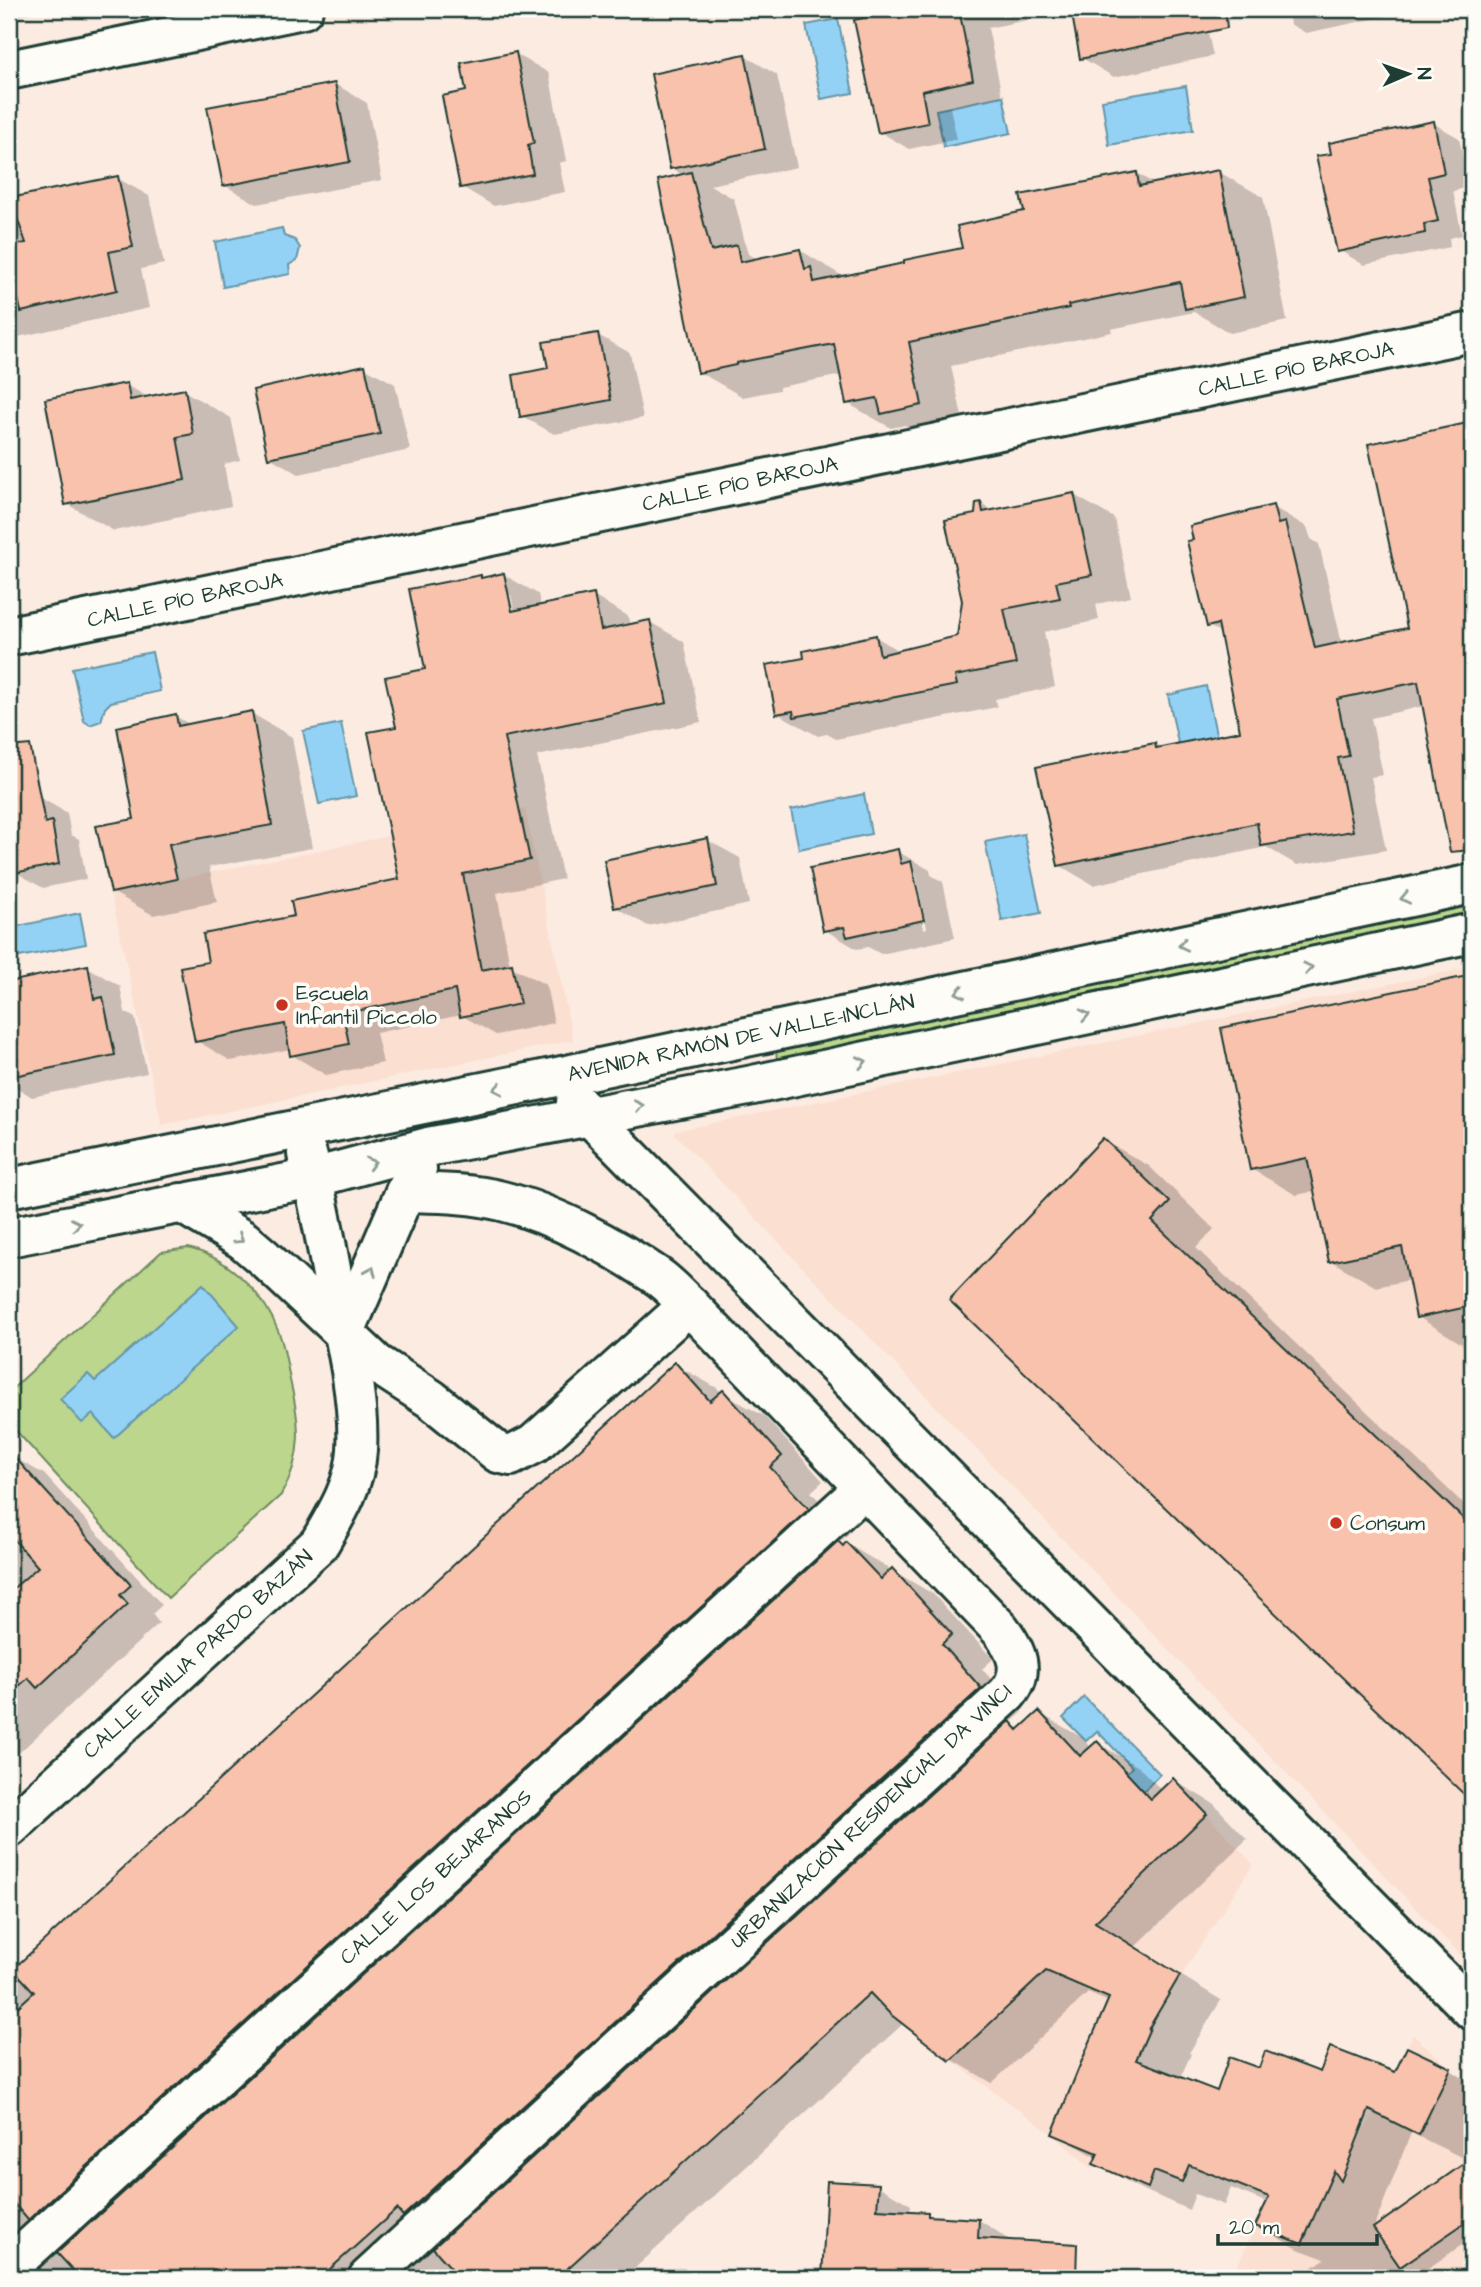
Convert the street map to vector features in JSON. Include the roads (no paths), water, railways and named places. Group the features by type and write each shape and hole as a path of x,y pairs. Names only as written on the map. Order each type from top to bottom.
{"street":[{"path":"9,70 303,9"},
{"name":"CALLE PÍO BAROJA","path":"9,636 1472,332"},
{"name":"AVENIDA RAMÓN DE VALLE-INCLÁN","path":"9,1188 552,1078 1472,884"},
{"name":"AVENIDA RAMÓN DE VALLE-INCLÁN","path":"313,1178 428,1147 748,1086 1472,933"},
{"path":"552,1078 1472,2010"},
{"name":"CALLE EMILIA PARDO BAZÁN","path":"9,1828 319,1544 339,1511 352,1479 357,1451 356,1411 344,1334 301,1129"},
{"path":"344,1334 405,1192 428,1147"},
{"path":"9,1237 313,1178"},
{"name":"URBANIZACIÓN RESIDENCIAL DA VINCI","path":"368,2278 1013,1687 1018,1674 1017,1659 1011,1644 1000,1629 690,1305 659,1278 616,1251 543,1215 502,1201 463,1194 405,1192"},
{"path":"181,1203 254,1249 377,1364 430,1399 484,1444 498,1453 511,1456 534,1444 690,1305"},
{"name":"CALLE LOS BEJARANOS","path":"9,2267 864,1488"}],"water":[{"path":"838,19 853,93 821,99 806,25"},
{"path":"1186,86 1193,130 1109,145 1102,100"},
{"path":"1003,96 1011,133 944,147 936,110"},
{"path":"282,228 284,236 295,240 300,248 297,260 289,265 290,274 223,287 215,242"},
{"path":"152,652 160,691 111,702 105,708 101,721 90,725 84,721 72,668"},
{"path":"1206,686 1219,748 1181,757 1168,695"},
{"path":"341,723 356,796 319,804 303,731"},
{"path":"864,794 871,834 799,849 791,810"},
{"path":"1024,834 1041,913 1002,921 985,842"},
{"path":"80,913 86,944 9,959 9,928"},
{"path":"203,1284 239,1326 114,1438 93,1414 82,1423 60,1399 88,1374 95,1381"},
{"path":"1084,1697 1160,1774 1140,1795 1122,1777 1132,1767 1097,1731 1086,1741 1063,1718"}],"place":[{"name":"Escuela Infantil Piccolo","path":"282,1005"},
{"name":"Consum","path":"1336,1523"}]}
